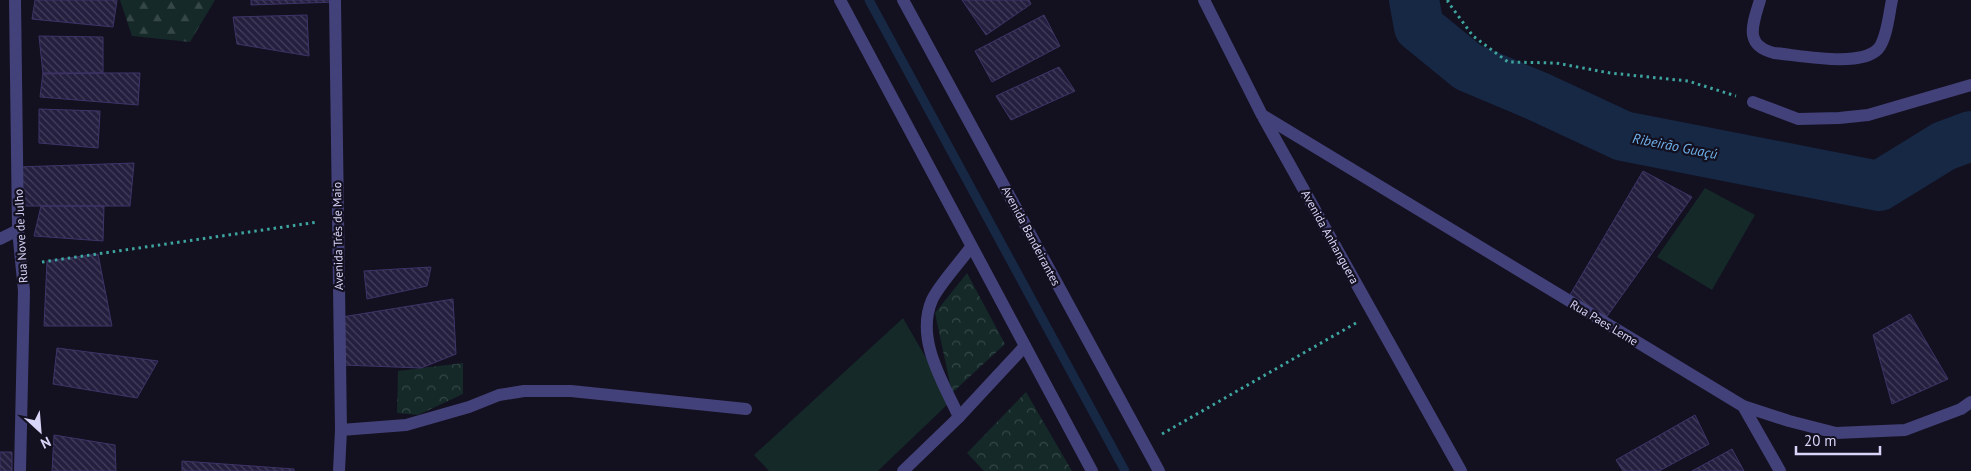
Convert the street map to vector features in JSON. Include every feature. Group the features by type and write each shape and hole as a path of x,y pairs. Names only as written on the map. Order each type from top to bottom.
{"street":[{"name":"Rua Nove de Julho","path":"16,0 18,230 24,291 20,471"},
{"name":"Avenida Três de Maio","path":"335,0 340,471"},
{"path":"840,0 1092,471"},
{"name":"Avenida Bandeirantes","path":"903,0 1159,471"},
{"name":"Avenida Anhanguera","path":"1204,0 1262,115 1461,471"},
{"path":"1760,0 1753,21 1752,37 1756,45 1774,53 1844,59 1865,56 1878,49 1883,39 1892,0"},
{"path":"1753,102 1798,119 1839,118 1868,115 1971,85"},
{"name":"Rua Paes Leme","path":"1262,115 1743,406 1789,422 1836,433 1905,430 1961,409 1971,402"},
{"path":"0,239 18,230"},
{"path":"959,417 937,369 926,333 926,316 932,298 971,247"},
{"path":"903,471 959,417 1025,346"},
{"path":"341,430 406,425 468,407 499,395 524,391 571,391 746,410"},
{"path":"1743,406 1780,471"}],"path":[{"path":"1448,0 1473,36 1508,62 1556,63 1610,73 1688,81 1753,102"},
{"path":"21,265 337,220"},
{"path":"1144,444 1373,313"}],"green space":[{"path":"120,0 215,0 190,42 132,36"},
{"path":"1705,188 1755,215 1712,290 1657,257"},
{"path":"967,273 1005,344 952,393 935,313"},
{"path":"903,318 951,401 878,471 769,471 754,455"},
{"path":"463,363 463,394 418,415 397,413 398,371"},
{"path":"1026,392 1072,471 984,471 967,453"}],"building":[{"path":"35,0 117,0 113,27 32,19"},
{"path":"251,0 335,0 335,2 251,5"},
{"path":"962,0 1029,0 1031,4 986,35"},
{"path":"307,15 309,56 237,44 233,17"},
{"path":"1044,15 1060,46 992,82 975,51"},
{"path":"39,36 103,37 103,73 43,74"},
{"path":"1059,67 1075,91 1011,120 996,96"},
{"path":"43,73 140,73 138,105 40,97"},
{"path":"39,109 100,111 98,148 39,143"},
{"path":"134,163 130,206 18,206 17,167"},
{"path":"1643,171 1692,197 1603,322 1567,300"},
{"path":"41,206 104,206 103,241 34,236"},
{"path":"98,254 112,326 44,326 47,261"},
{"path":"431,267 427,286 367,299 364,271"},
{"path":"453,299 456,354 421,368 343,365 342,317"},
{"path":"1910,314 1948,379 1892,404 1873,335"},
{"path":"57,348 158,361 137,398 53,384"},
{"path":"1695,415 1709,444 1659,471 1623,471 1616,460"},
{"path":"54,435 115,445 116,471 52,471"},
{"path":"1732,449 1744,471 1692,471"},
{"path":"0,452 12,452 12,471 0,471"},
{"path":"182,461 294,469 294,471 182,471"}],"waterway":[{"path":"869,0 1125,471"},
{"name":"Ribeirão Guaçú","path":"1414,0 1419,27 1468,67 1537,96 1623,136 1879,186 1944,146 1971,136"}]}
